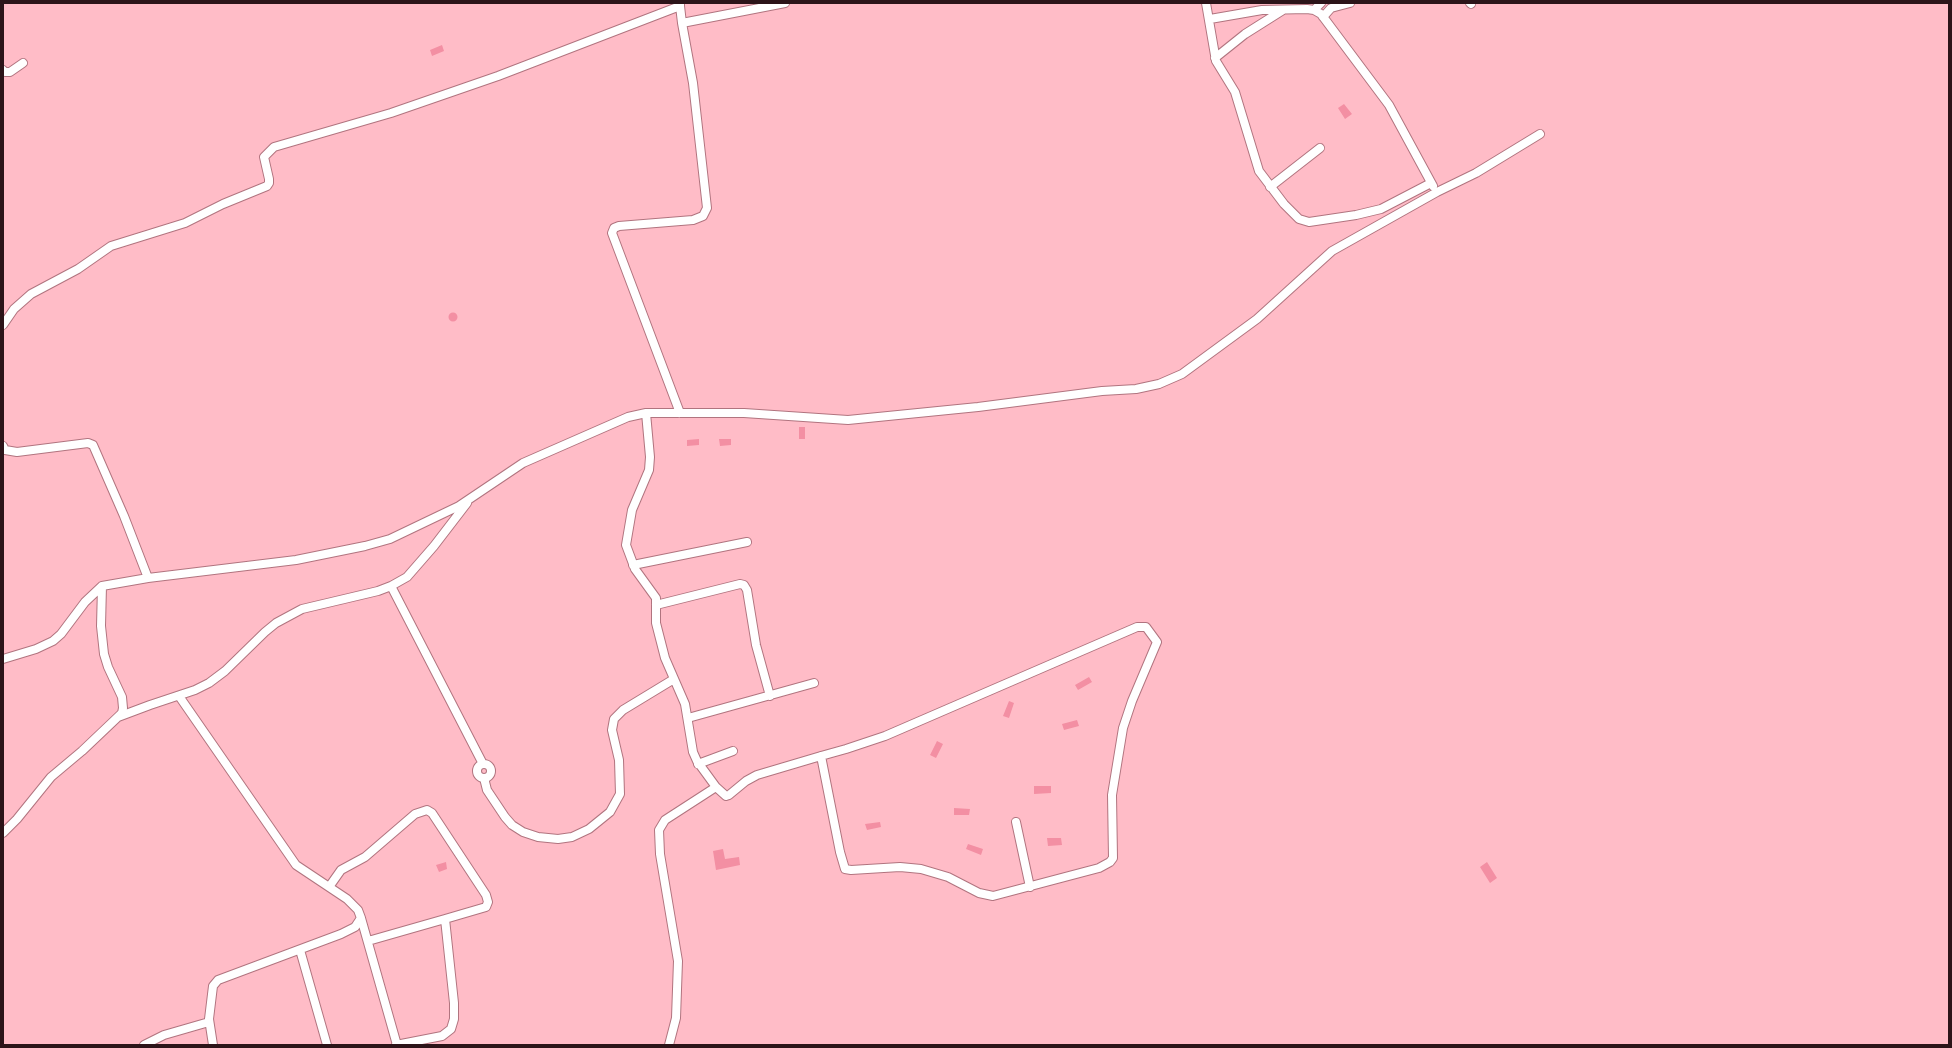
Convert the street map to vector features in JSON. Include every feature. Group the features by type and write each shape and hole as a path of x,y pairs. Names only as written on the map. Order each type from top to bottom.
{"street":[{"path":"682,23 785,3"},
{"path":"1206,3 1210,19 1215,58 1217,64 1235,92 1259,171 1270,187 1299,219 1309,222 1356,215 1381,209 1431,183"},
{"path":"1314,10 1320,3"},
{"path":"1323,17 1331,8 1350,3"},
{"path":"3,325 14,308 31,294 78,269 111,246 186,223 223,204 267,186 269,179 264,157 274,147 391,113 498,76 680,4 694,90 707,203 705,212 699,218 693,220 619,226 614,228 612,232 680,412"},
{"path":"1210,19 1250,11 1286,9 1314,10 1323,17 1389,105 1437,192"},
{"path":"1215,58 1245,34 1286,9"},
{"path":"3,70 5,72 10,72 23,64"},
{"path":"3,659 36,649 53,641 61,634 85,602 102,586 148,578 288,561 365,546 407,532 458,506 523,463 628,417 646,413 680,412 744,413 848,420 978,407 1102,391 1136,389 1159,384 1182,374 1257,319 1332,251 1437,192 1476,173 1540,134"},
{"path":"1270,187 1320,148"},
{"path":"646,413 650,456 649,470 632,510 626,545 633,565 654,594 656,623 665,658 685,704 690,743 698,764 716,787 726,796 746,780 757,775 892,733 1137,627 1146,627 1156,642 1132,701 1123,728 1116,762 1112,795 1112,858 1110,862 1099,868 1000,895 986,896 948,877 921,869 900,867 851,870 845,869 840,852 821,756"},
{"path":"3,446 5,450 17,452 88,443 93,445 124,516 148,578"},
{"path":"118,717 150,704 195,690 217,678 254,641 286,617 302,609 391,586 407,577 434,546 471,497"},
{"path":"633,565 747,542"},
{"path":"656,606 740,584 744,585 747,590 756,645 770,696"},
{"path":"3,832 17,819 51,776 82,751 118,717 123,708 123,703 104,654 101,626 102,586"},
{"path":"391,586 483,764 478,767 477,772 479,776 484,778 487,790 512,825 523,832 538,837 558,839 572,837 589,830 606,817 615,805 620,794 619,760 612,730 614,719 623,710 674,679"},
{"path":"688,718 814,683"},
{"path":"179,696 292,861 301,870 330,887 355,906 361,918 368,941 397,1045 442,1036 451,1028 454,1019 449,948 445,919"},
{"path":"698,764 733,751"},
{"path":"669,1045 676,1018 678,961 660,854 659,830 665,820 716,787"},
{"path":"330,887 341,870 365,857 415,814 427,810 432,813 488,898 487,905 483,908 368,941"},
{"path":"1016,822 1030,887"},
{"path":"213,1045 209,1022 213,986 218,980 300,950 355,927 361,918"},
{"path":"300,950 327,1045"},
{"path":"144,1045 164,1035 209,1022"}],"shaded area":[{"path":"442,45 444,51 432,56 430,50"},
{"path":"1344,104 1352,114 1345,119 1338,108"},
{"path":"453,312 458,317 453,322 448,317"},
{"path":"799,427 805,427 805,439 799,439"},
{"path":"699,439 699,445 687,446 687,440"},
{"path":"719,439 731,439 731,445 720,446"},
{"path":"1089,677 1092,682 1078,690 1075,685"},
{"path":"1009,701 1014,703 1009,718 1003,716"},
{"path":"1077,720 1079,726 1064,730 1062,724"},
{"path":"937,741 943,744 936,758 930,755"},
{"path":"1034,786 1051,786 1051,793 1034,794"},
{"path":"954,808 970,809 969,815 954,815"},
{"path":"880,822 881,827 867,830 865,824"},
{"path":"1047,838 1061,838 1062,845 1048,846"},
{"path":"968,844 983,849 981,855 966,849"},
{"path":"723,849 725,859 739,857 740,865 716,870 713,851"},
{"path":"446,862 447,869 439,872 436,865"},
{"path":"1487,862 1497,878 1490,883 1480,867"}]}
